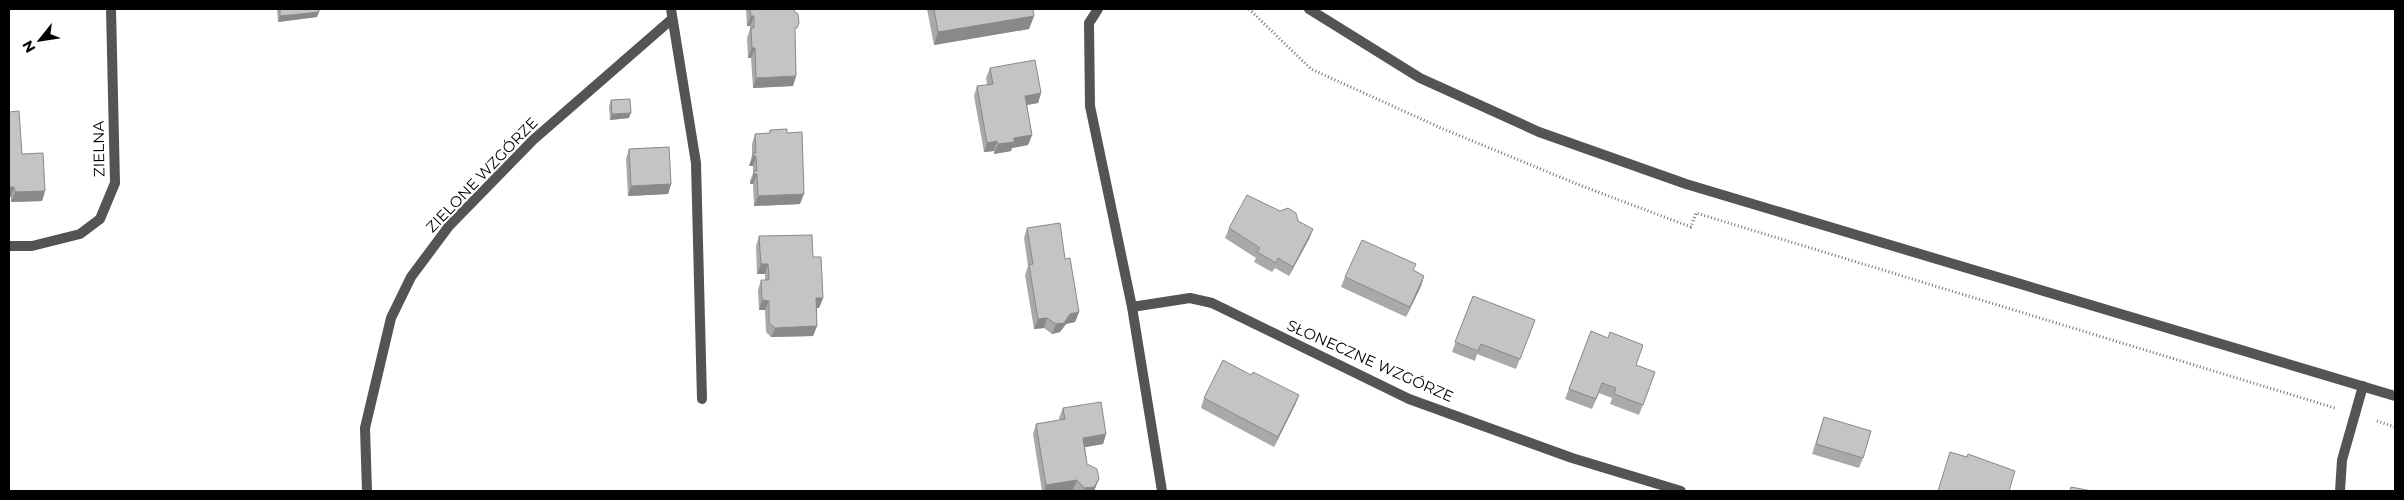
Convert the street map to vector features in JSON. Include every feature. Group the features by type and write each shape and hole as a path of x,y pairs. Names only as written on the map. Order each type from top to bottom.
{"street":[{"name":"ZIELNA","path":"9,246 32,246 80,234 100,219 115,183 111,9"},
{"path":"1098,9 1089,23 1090,106 1132,307 1162,491"},
{"path":"1309,9 1420,78 1549,136 1686,184 2395,396"},
{"path":"672,14 696,163 702,399"},
{"name":"ZIELONE WZGÓRZE","path":"367,491 365,428 391,318 411,277 449,226 534,140 672,14"},
{"name":"SŁONECZNE WZGÓRZE","path":"1132,307 1190,298 1212,303 1409,399 1572,458 1681,491"},
{"path":"2340,491 2342,460 2363,386"}],"building":[{"path":"280,9 319,9 319,12 280,16"},
{"path":"750,9 794,9 798,14 799,23 797,28 795,28 796,76 756,78 755,48 752,48 751,28 754,28 754,16 751,16"},
{"path":"934,9 1033,9 1034,16 938,32"},
{"path":"1035,60 1041,93 1025,96 1032,135 1014,138 1014,142 998,144 997,141 987,143 977,86 993,84 990,68"},
{"path":"630,99 631,113 612,114 611,100"},
{"path":"19,111 22,154 43,153 45,191 15,192 14,187 9,187 9,112"},
{"path":"787,129 787,133 802,132 804,194 758,196 757,174 754,174 754,171 757,171 756,156 753,156 753,153 756,153 755,134 770,133 770,130"},
{"path":"669,147 671,184 631,186 629,149"},
{"path":"1247,195 1280,211 1288,208 1296,213 1298,221 1313,229 1293,267 1278,258 1276,263 1257,252 1260,248 1229,228"},
{"path":"1060,223 1065,259 1070,258 1079,312 1070,314 1064,323 1056,324 1047,318 1038,319 1029,265 1033,264 1027,228"},
{"path":"812,235 813,257 821,257 823,298 816,298 817,326 775,328 769,323 769,301 762,300 761,280 769,280 768,264 761,264 759,236"},
{"path":"1362,240 1416,264 1413,270 1424,276 1410,307 1345,277"},
{"path":"1473,296 1535,320 1520,359 1481,344 1478,351 1455,342"},
{"path":"1591,331 1608,338 1610,332 1643,345 1636,365 1655,372 1643,405 1614,394 1616,388 1602,383 1596,399 1569,389"},
{"path":"1223,360 1251,375 1253,372 1299,395 1278,437 1204,398"},
{"path":"1101,402 1106,434 1083,438 1087,464 1097,469 1099,479 1094,487 1084,488 1077,480 1046,485 1036,424 1065,419 1063,408"},
{"path":"1824,417 1871,431 1863,458 1816,444"},
{"path":"1950,452 1967,457 1968,454 2015,471 2009,491 1938,491"},
{"path":"2071,487 2092,491 2070,491"}]}
